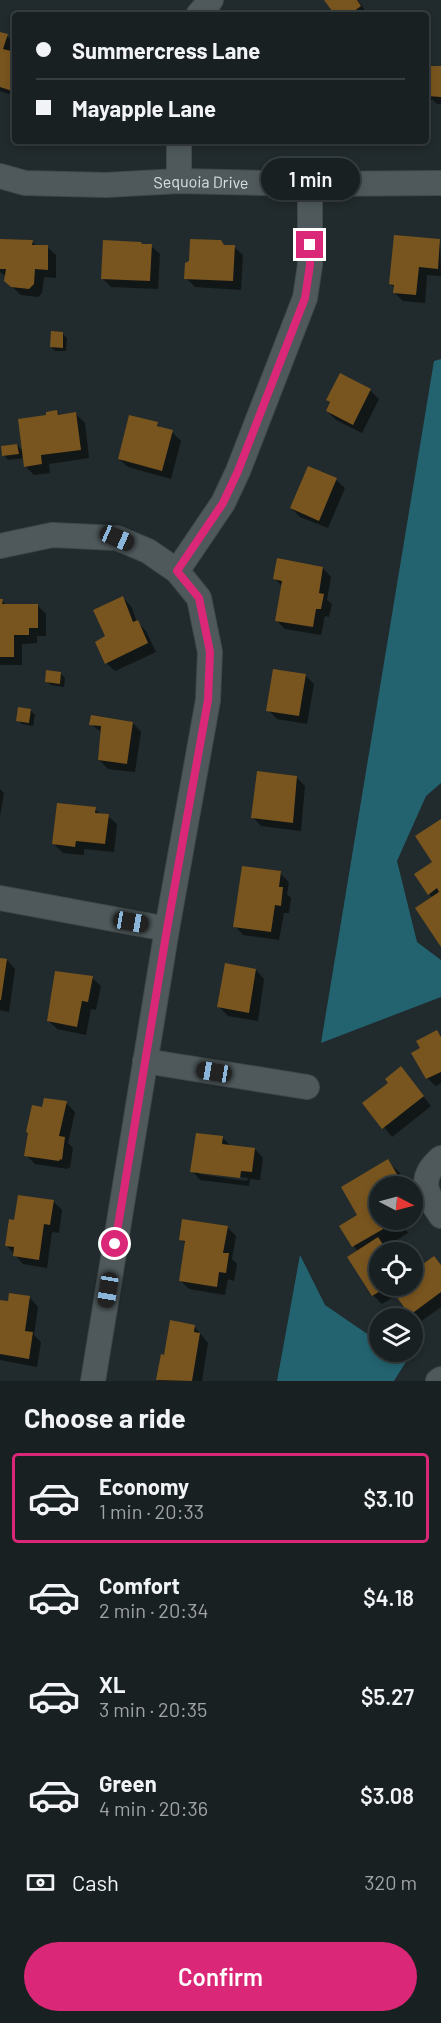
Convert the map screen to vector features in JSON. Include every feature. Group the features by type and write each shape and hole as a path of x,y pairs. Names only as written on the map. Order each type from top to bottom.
{"street":[{"path":"201,12 211,0"},
{"path":"179,144 179,181"},
{"name":"Sequoia Drive","path":"0,176 25,183 106,185 179,181 310,184 441,183"},
{"path":"177,571 223,503 233,482 305,298 310,265 310,184"},
{"path":"0,546 52,535 117,538 148,551 177,571 199,598 210,652 208,700 167,929 93,1381"},
{"path":"0,898 167,929"},
{"path":"145,1061 307,1087"},
{"path":"441,1158 434,1164 425,1179 426,1194 441,1216"}],"shaded area":[{"path":"441,359 441,783 426,796 397,861 417,942 441,960 441,997 321,1043 434,361"},
{"path":"300,1255 325,1305 369,1335 369,1362 406,1362 394,1381 277,1381"}],"building":[{"path":"324,0 357,0 361,6 353,12 333,12"},
{"path":"0,32 8,34 3,49 12,51 12,91 0,87"},
{"path":"429,66 441,66 441,97 429,96"},
{"path":"394,235 440,239 438,269 419,267 416,295 393,293 394,285 389,284"},
{"path":"0,239 33,240 32,245 48,245 48,270 35,269 34,284 29,289 11,287 4,281 6,269 0,269"},
{"path":"190,239 221,240 224,245 235,245 233,281 184,279 185,263 189,261"},
{"path":"103,240 152,244 150,281 101,279"},
{"path":"51,331 63,332 63,348 50,347"},
{"path":"340,373 371,389 353,425 326,411 330,402 326,400"},
{"path":"57,410 58,415 76,412 81,450 41,455 42,464 24,467 18,419 46,415 46,412"},
{"path":"129,415 158,422 157,426 173,430 162,471 118,459"},
{"path":"17,444 19,454 2,456 1,446"},
{"path":"308,466 337,478 319,521 290,508"},
{"path":"277,558 323,567 319,593 324,594 321,609 316,609 313,627 275,621 282,581 273,579"},
{"path":"123,596 133,622 138,620 148,643 105,664 95,642 105,636 93,610"},
{"path":"0,599 3,599 2,604 38,604 38,628 29,628 29,635 14,635 14,657 0,657"},
{"path":"273,669 306,674 299,716 266,711"},
{"path":"46,670 61,672 60,684 45,682"},
{"path":"18,707 31,709 29,723 16,721"},
{"path":"91,715 133,722 127,764 98,760 101,726 89,725"},
{"path":"257,771 297,776 293,823 251,818"},
{"path":"57,803 96,807 95,813 109,814 105,844 76,841 75,847 52,844"},
{"path":"441,819 441,947 415,908 439,892 437,888 428,895 414,874 432,862 415,836"},
{"path":"242,866 281,871 279,887 283,887 281,906 275,905 271,932 233,927"},
{"path":"0,958 7,959 1,1000 0,1000"},
{"path":"225,963 256,969 249,1013 217,1007"},
{"path":"55,971 93,976 88,1002 82,1001 77,1027 47,1021"},
{"path":"437,1030 441,1037 441,1072 426,1079 411,1053 420,1048 416,1041"},
{"path":"401,1066 424,1096 382,1129 362,1103 388,1083 385,1079"},
{"path":"44,1098 67,1101 59,1136 65,1137 62,1160 59,1161 24,1156 32,1105 42,1107"},
{"path":"196,1133 223,1136 222,1144 255,1148 252,1172 241,1171 240,1178 190,1172"},
{"path":"388,1159 398,1176 369,1176 369,1230 382,1230 352,1247 339,1226 357,1215 341,1187"},
{"path":"18,1195 54,1200 50,1225 44,1224 39,1260 13,1256 14,1247 5,1246 9,1219 14,1220"},
{"path":"182,1219 228,1226 223,1253 229,1253 226,1273 219,1272 217,1287 179,1281 185,1241 179,1240"},
{"path":"378,1237 381,1242 370,1242"},
{"path":"369,1243 369,1291 347,1257"},
{"path":"434,1256 441,1265 441,1292 419,1308 405,1308 396,1296 423,1296 423,1264"},
{"path":"9,1293 30,1296 25,1331 33,1332 29,1359 0,1354 0,1300 8,1301"},
{"path":"170,1320 195,1325 194,1332 200,1333 192,1381 156,1380 161,1354 164,1355"}],"route":[{"path":"115,1244 167,929 208,700 210,652 199,598 177,571 223,503 238,471 305,298 310,265 310,245"}]}
